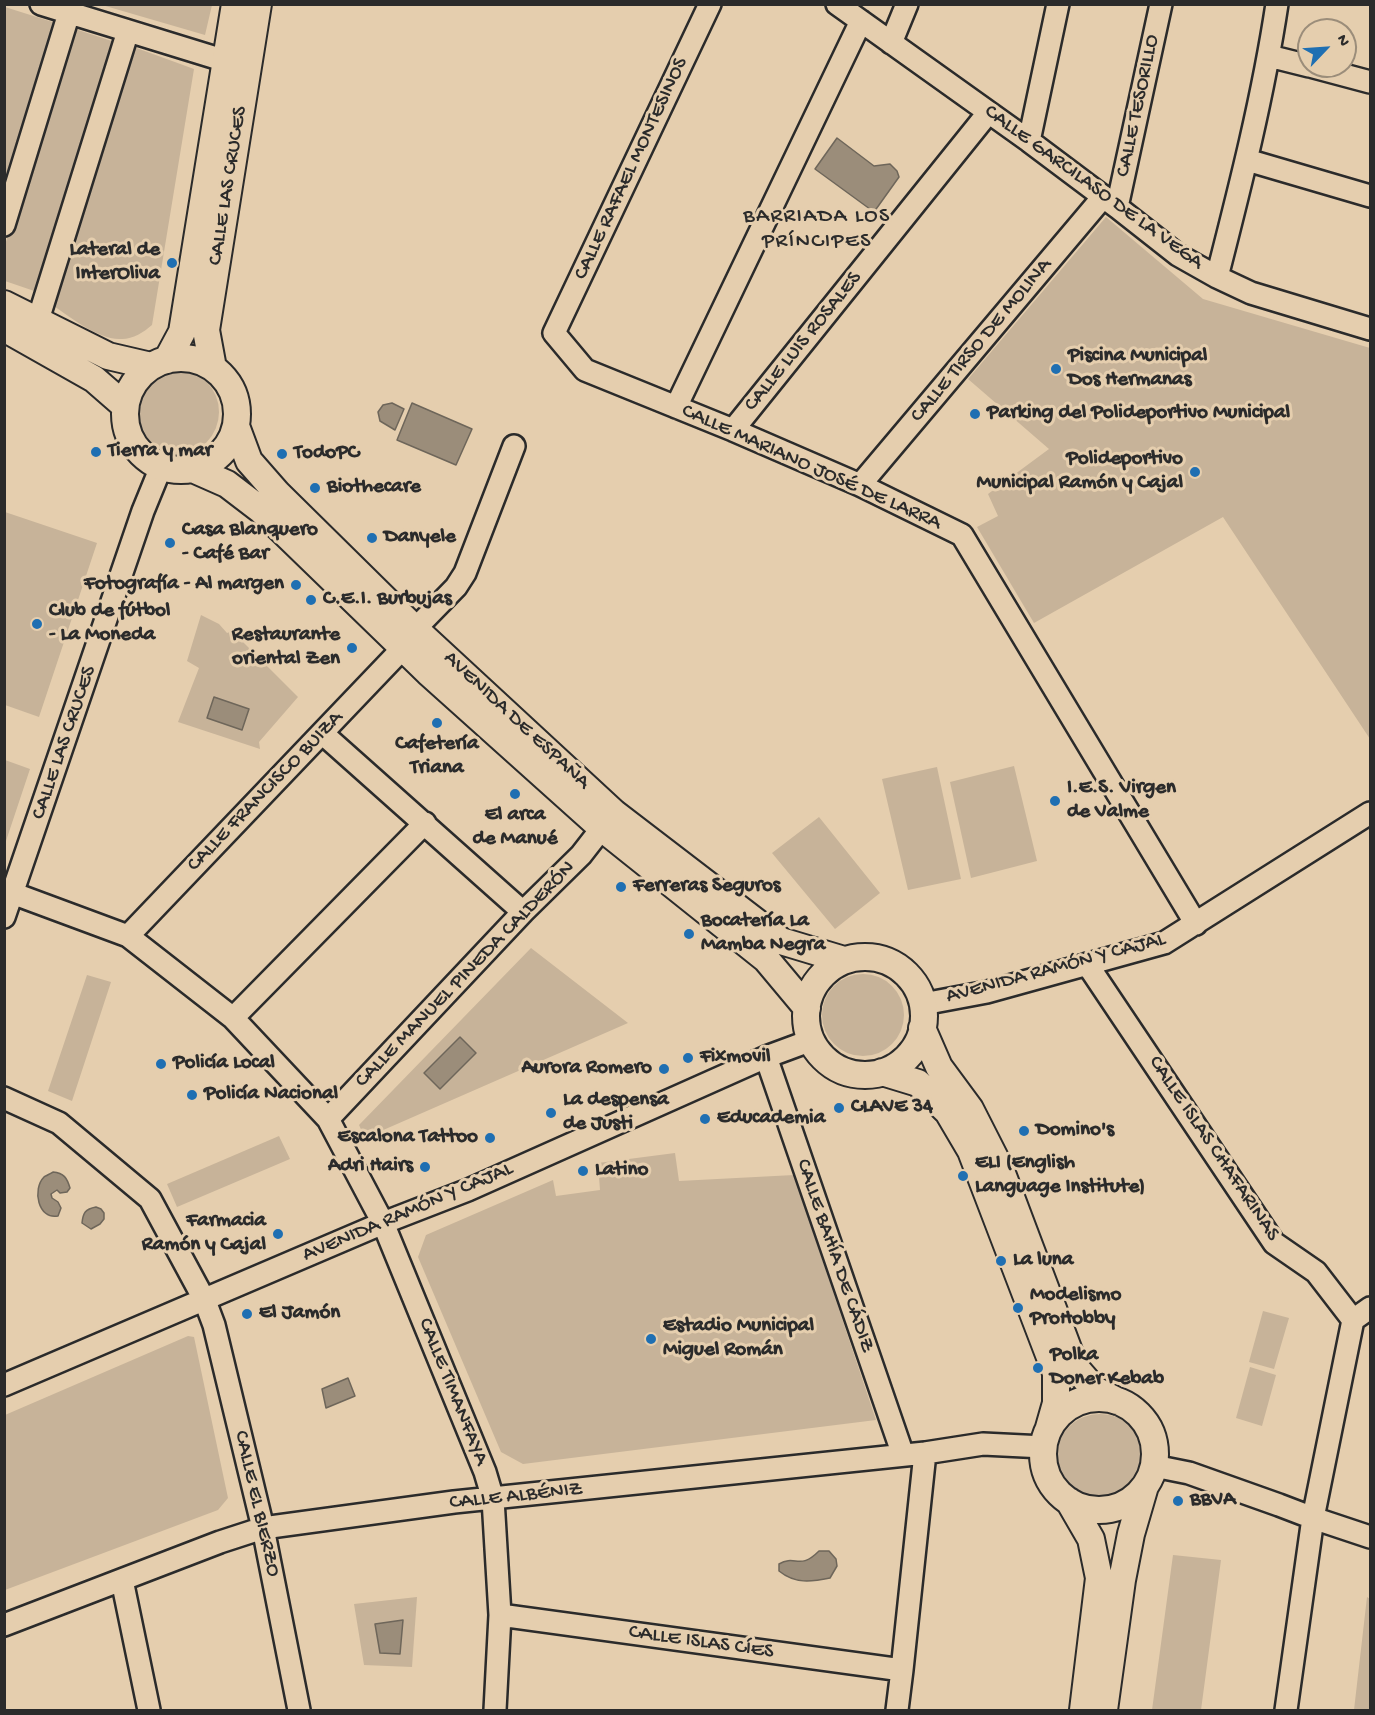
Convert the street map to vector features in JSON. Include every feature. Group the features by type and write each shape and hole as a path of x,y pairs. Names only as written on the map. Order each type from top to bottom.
{"main road":[{"name":"CALLE LAS CRUCES","path":"159,363 182,333 235,4"},
{"name":"CALLE LAS CRUCES","path":"213,368 206,330 258,4"},
{"path":"4,304 108,356 159,363 183,358 198,361 213,368 225,379 233,393 237,409 236,426 221,454 208,464 193,470 177,471 161,467 144,457 132,443 125,425 125,406 129,390 138,377 159,363"},
{"path":"4,328 94,379 125,406"},
{"name":"AVENIDA DE ESPAÑA","path":"236,426 249,461 409,639 602,828 766,959 807,1008"},
{"name":"AVENIDA DE ESPAÑA","path":"193,470 227,484 261,510 614,813 781,941 844,960"},
{"path":"922,1016 917,1043 908,1056 896,1066 882,1072 865,1075 841,1069 821,1054 812,1040 807,1024 807,1008 811,993 819,979 830,968 844,960 864,957 884,960 902,970 915,985 922,1016 939,1067 970,1108 1000,1168 1075,1367 1095,1390 1132,1408 1143,1420 1151,1434 1155,1450 1150,1476 1131,1534 1122,1580 1104,1710"},
{"path":"882,1072 918,1083 948,1112 971,1151 1056,1373 1056,1403 1046,1439 1044,1462 1048,1477 1057,1491 1069,1501 1084,1508 1102,1510 1126,1503 1133,1498 1150,1476"},
{"path":"1046,1439 1057,1417 1070,1406 1084,1400 1101,1398 1117,1401"},
{"path":"1069,1501 1091,1539 1099,1578 1083,1710"}],"street":[{"path":"41,4 226,61"},
{"name":"CALLE RAFAEL MONTESINOS","path":"554,333 710,4"},
{"name":"CALLE GARCILASO DE LA VEGA","path":"837,4 1029,141 1178,255 1217,278 1251,293 1371,329"},
{"path":"891,43 907,4"},
{"path":"1029,141 1058,4"},
{"name":"CALLE TESORILLO","path":"1110,202 1161,4"},
{"path":"1217,278 1247,160 1269,56 1277,4"},
{"path":"4,225 69,13"},
{"path":"676,407 861,21"},
{"path":"38,320 128,31"},
{"path":"1269,56 1297,63"},
{"path":"1356,78 1371,82"},
{"name":"CALLE LUIS ROSALES","path":"733,430 988,113"},
{"path":"1247,160 1371,196"},
{"name":"CALLE TIRSO DE MOLINA","path":"860,485 1110,202"},
{"name":"CALLE MARIANO JOSÉ DE LARRA","path":"554,333 585,370 860,485 962,535 1196,924"},
{"name":"CALLE FRANCISCO BUIZA","path":"128,936 322,733 456,587 465,573 514,446"},
{"name":"CALLE LAS CRUCES","path":"4,917 9,892 161,467"},
{"path":"322,733 523,912"},
{"name":"AVENIDA RAMÓN Y CAJAL","path":"922,1016 987,992 1164,943 1371,813"},
{"path":"233,1018 425,823"},
{"name":"CALLE MANUEL PINEDA CALDERÓN","path":"328,1119 523,912 581,855 602,828"},
{"name":"CALLE TIMANFAYA","path":"9,892 128,936 233,1018 328,1119 383,1223 485,1472 493,1498 500,1615 495,1710"},
{"name":"CALLE ISLAS CHAFARINAS","path":"1087,964 1274,1243 1316,1272 1353,1320"},
{"name":"AVENIDA RAMÓN Y CAJAL","path":"4,1385 383,1223 468,1190 766,1057 812,1040"},
{"name":"CALLE BAHÍA DE CÁDIZ","path":"766,1057 903,1455"},
{"name":"CALLE EL BIERZO","path":"4,1098 59,1123 150,1199 204,1301 214,1325 263,1528 299,1710"},
{"path":"1286,1710 1313,1518 1353,1320 1371,1308"},
{"name":"CALLE ALBÉNIZ","path":"4,1625 220,1542 263,1528 493,1498 1046,1439"},
{"path":"897,1710 924,1453"},
{"path":"1150,1476 1189,1473 1371,1537"},
{"path":"122,1580 149,1710"},
{"name":"CALLE ISLAS CÍES","path":"500,1615 902,1670"}],"shaded area":[{"path":"102,5 212,5 205,35"},
{"path":"5,7 62,25 5,212"},
{"path":"72,28 118,43 43,294 5,281 5,245"},
{"path":"131,46 194,69 152,325 130,338 113,339 94,332 49,303"},
{"path":"837,138 874,166 890,164 897,171 899,177 874,212 815,169"},
{"name":"Polideportivo Municipal Ramón y Cajal","path":"1106,217 1203,299 1370,348 1370,739 1223,517 1034,623 977,527 998,516 988,494 1049,449 968,379"},
{"path":"176,369 192,373 206,382 215,396 219,412 215,428 206,442 192,451 176,455 160,451 146,442 137,428 133,412 137,396 146,382 160,373"},
{"path":"392,403 404,409 395,430 380,421 378,412 383,405"},
{"path":"412,403 472,429 456,465 397,440"},
{"name":"Club de fútbol - La Moneda","path":"5,512 97,543 39,717 5,705"},
{"path":"201,615 219,624 227,633 232,631 298,697 259,742 260,749 178,722 199,668 187,661"},
{"path":"214,697 249,709 242,730 207,718"},
{"path":"4,760 30,769 5,844"},
{"path":"1014,766 1037,861 971,878 950,782"},
{"path":"937,767 961,879 908,890 882,779"},
{"path":"819,817 880,893 835,929 772,853"},
{"path":"531,948 628,1023 365,1138 359,1125"},
{"path":"863,974 879,977 892,986 901,999 904,1015 901,1031 892,1044 879,1053 863,1056 847,1053 834,1044 825,1031 822,1015 825,999 834,986 847,977"},
{"path":"87,975 111,982 72,1101 48,1091"},
{"path":"460,1037 476,1053 440,1089 424,1073"},
{"path":"279,1136 290,1159 177,1207 167,1184"},
{"name":"Estadio Municipal Miguel Román","path":"675,1153 679,1181 794,1175 876,1420 523,1464 501,1452 418,1257 426,1235 553,1180 556,1196 600,1190 598,1163"},
{"path":"53,1172 65,1177 70,1188 67,1192 60,1193 57,1190 51,1194 61,1208 58,1216 51,1216 42,1209 38,1196 40,1182"},
{"path":"96,1207 104,1213 104,1219 91,1229 82,1223 83,1217 87,1210"},
{"path":"1263,1311 1289,1318 1274,1369 1249,1362"},
{"path":"188,1336 194,1337 228,1498 218,1510 5,1590 5,1415"},
{"path":"1250,1367 1276,1375 1262,1426 1236,1418"},
{"path":"348,1378 355,1396 326,1408 322,1389"},
{"path":"1100,1414 1117,1418 1131,1427 1140,1441 1144,1458 1140,1475 1131,1489 1117,1498 1100,1502 1083,1498 1069,1489 1060,1475 1056,1458 1060,1441 1069,1427 1083,1418"},
{"path":"819,1551 829,1551 836,1559 837,1566 830,1578 803,1581 791,1578 779,1571 779,1564 785,1561 807,1560"},
{"path":"1173,1555 1221,1560 1201,1710 1152,1710"},
{"path":"417,1597 412,1667 364,1665 354,1604"},
{"path":"1367,1597 1370,1599 1370,1710 1354,1710"},
{"path":"403,1620 400,1654 380,1653 375,1624"}],"place":[{"name":"Lateral de InterOliva","path":"172,263"},
{"name":"Piscina Municipal Dos Hermanas","path":"1056,369"},
{"name":"Parking del Polideportivo Municipal","path":"975,414"},
{"name":"Tierra y mar","path":"96,452"},
{"name":"TodoPC","path":"282,454"},
{"name":"Polideportivo Municipal Ramón y Cajal","path":"1195,472"},
{"name":"Biothecare","path":"315,488"},
{"name":"Danyele","path":"372,538"},
{"name":"Casa Blanquero - Café Bar","path":"170,543"},
{"name":"Fotografía - Al margen","path":"296,585"},
{"name":"C.E.I. Burbujas","path":"311,600"},
{"name":"Club de fútbol - La Moneda","path":"37,624"},
{"name":"Restaurante oriental Zen","path":"352,648"},
{"name":"Cafetería Triana","path":"437,723"},
{"name":"El arca de Manué","path":"515,794"},
{"name":"I.E.S. Virgen de Valme","path":"1055,801"},
{"name":"Ferreras Seguros","path":"621,887"},
{"name":"Bocatería La Mamba Negra","path":"689,934"},
{"name":"Fixmovil","path":"688,1058"},
{"name":"Policía Local","path":"161,1064"},
{"name":"Aurora Romero","path":"664,1069"},
{"name":"Policía Nacional","path":"192,1095"},
{"name":"CLAVE 34","path":"839,1108"},
{"name":"La despensa de Justi","path":"551,1113"},
{"name":"Educademia","path":"705,1119"},
{"name":"Domino's","path":"1024,1131"},
{"name":"Escalona Tattoo","path":"490,1138"},
{"name":"Adri Hairs","path":"425,1167"},
{"name":"Latino","path":"583,1171"},
{"name":"ELI (English Language Institute)","path":"963,1176"},
{"name":"Farmacia Ramón y Cajal","path":"278,1234"},
{"name":"La luna","path":"1001,1261"},
{"name":"Modelismo ProHobby","path":"1018,1308"},
{"name":"El Jamón","path":"247,1314"},
{"name":"Estadio Municipal Miguel Román","path":"651,1339"},
{"name":"Polka Doner Kebab","path":"1038,1368"},
{"name":"BBVA","path":"1178,1501"}],"district":[{"name":"BARRIADA LOS PRÍNCIPES","path":"817,230"}]}
